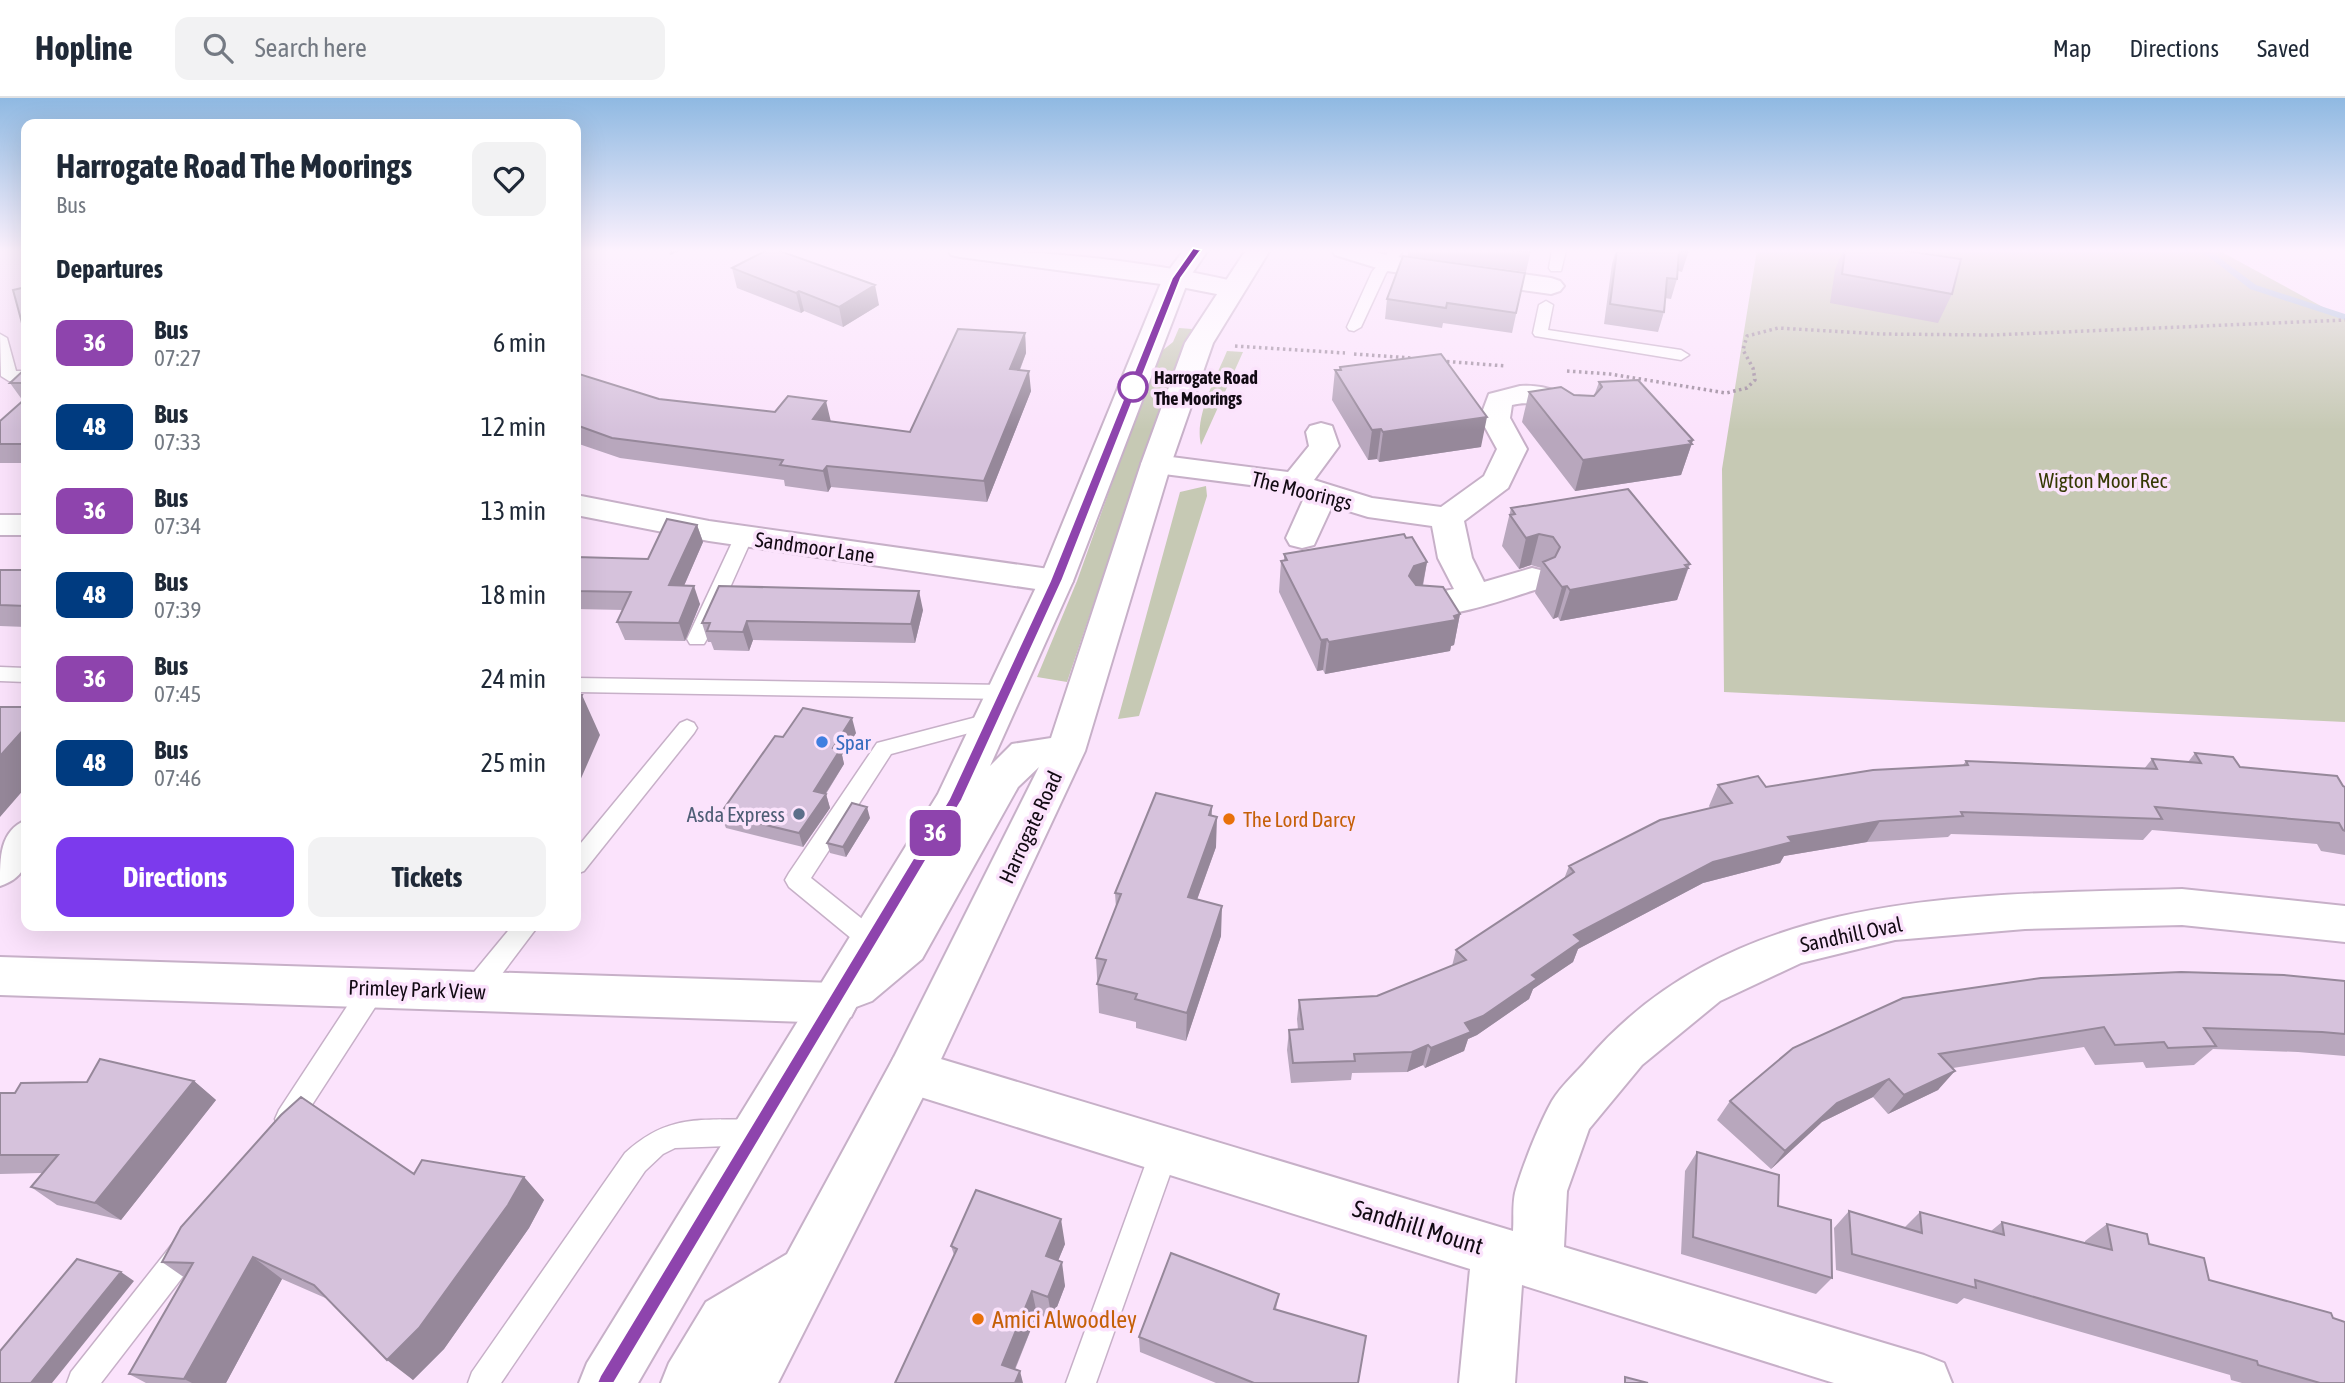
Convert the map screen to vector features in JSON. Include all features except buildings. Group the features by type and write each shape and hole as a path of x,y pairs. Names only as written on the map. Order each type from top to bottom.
{"main road":[{"path":"607,1383 955,800 1056,581 1163,310"},
{"name":"Harrogate Road","path":"748,1383 911,1072 1066,751 1156,464 1199,343 1219,310"},
{"path":"1475,596 1455,558 1465,509 1497,481 1508,476 1512,449 1495,418 1499,400 1524,391 1557,401 1576,417"},
{"path":"1302,538 1308,489 1324,446 1321,432"},
{"name":"The Moorings","path":"1156,464 1277,479 1368,507 1465,509"},
{"name":"Sandmoor Lane","path":"581,506 744,536 1056,581"},
{"path":"0,525 21,525"},
{"path":"1423,606 1475,596 1532,579"},
{"path":"835,1003 906,946 1003,777 1026,754 1066,751"},
{"path":"0,869 21,842"},
{"name":"Sandhill Oval","path":"1486,1383 1518,1257 1570,1116 1625,1050 1704,987 1793,946 1895,922 2025,911 2182,907 2345,924"},
{"name":"Primley Park View","path":"0,976 835,1003"},
{"name":"Sandhill Mount","path":"911,1072 1924,1383"},
{"path":"690,1383 725,1321 806,1273"}],"lane":[{"path":"1354,327 1362,310"},
{"path":"1546,310 1541,333 1681,355"},
{"path":"0,338 9,376 21,376"},
{"path":"697,639 744,536"},
{"path":"0,674 21,675"},
{"path":"581,685 998,706"},
{"path":"872,941 797,880 884,748 998,706"},
{"path":"581,859 687,728"},
{"path":"474,991 522,931"},
{"path":"269,1143 295,1110 374,987"},
{"path":"483,1383 635,1162 653,1145 673,1135 755,1132"},
{"path":"1082,1383 1165,1149"},
{"path":"82,1383 201,1230"}],"path":[{"path":"1555,370 1610,374 1726,393 1751,385 1756,378 1756,370 1743,350 1747,336 1778,328 1881,334 1992,335 2345,320"},
{"path":"1199,343 1419,359"},
{"path":"1433,360 1514,367"}],"green space":[{"name":"Wigton Moor Rec","path":"1747,310 2328,310 2345,319 2345,722 1724,692 1722,469"},
{"path":"1179,328 1192,329 1157,417 1067,682 1037,677 1077,581 1158,354 1173,342"},
{"path":"1227,351 1243,352 1201,445 1203,410"},
{"path":"1206,486 1207,496 1139,716 1118,719 1180,492"}],"waterway":[{"path":"2323,310 2345,317"}],"bus line":[{"name":"36","path":"607,1383 955,800 1056,581 1163,310"}],"place":[{"name":"Harrogate Road The Moorings","path":"1133,387"},
{"name":"Spar","path":"822,742"},
{"name":"Asda Express","path":"799,814"},
{"name":"The Lord Darcy","path":"1229,819"},
{"name":"Amici Alwoodley","path":"978,1319"}]}
